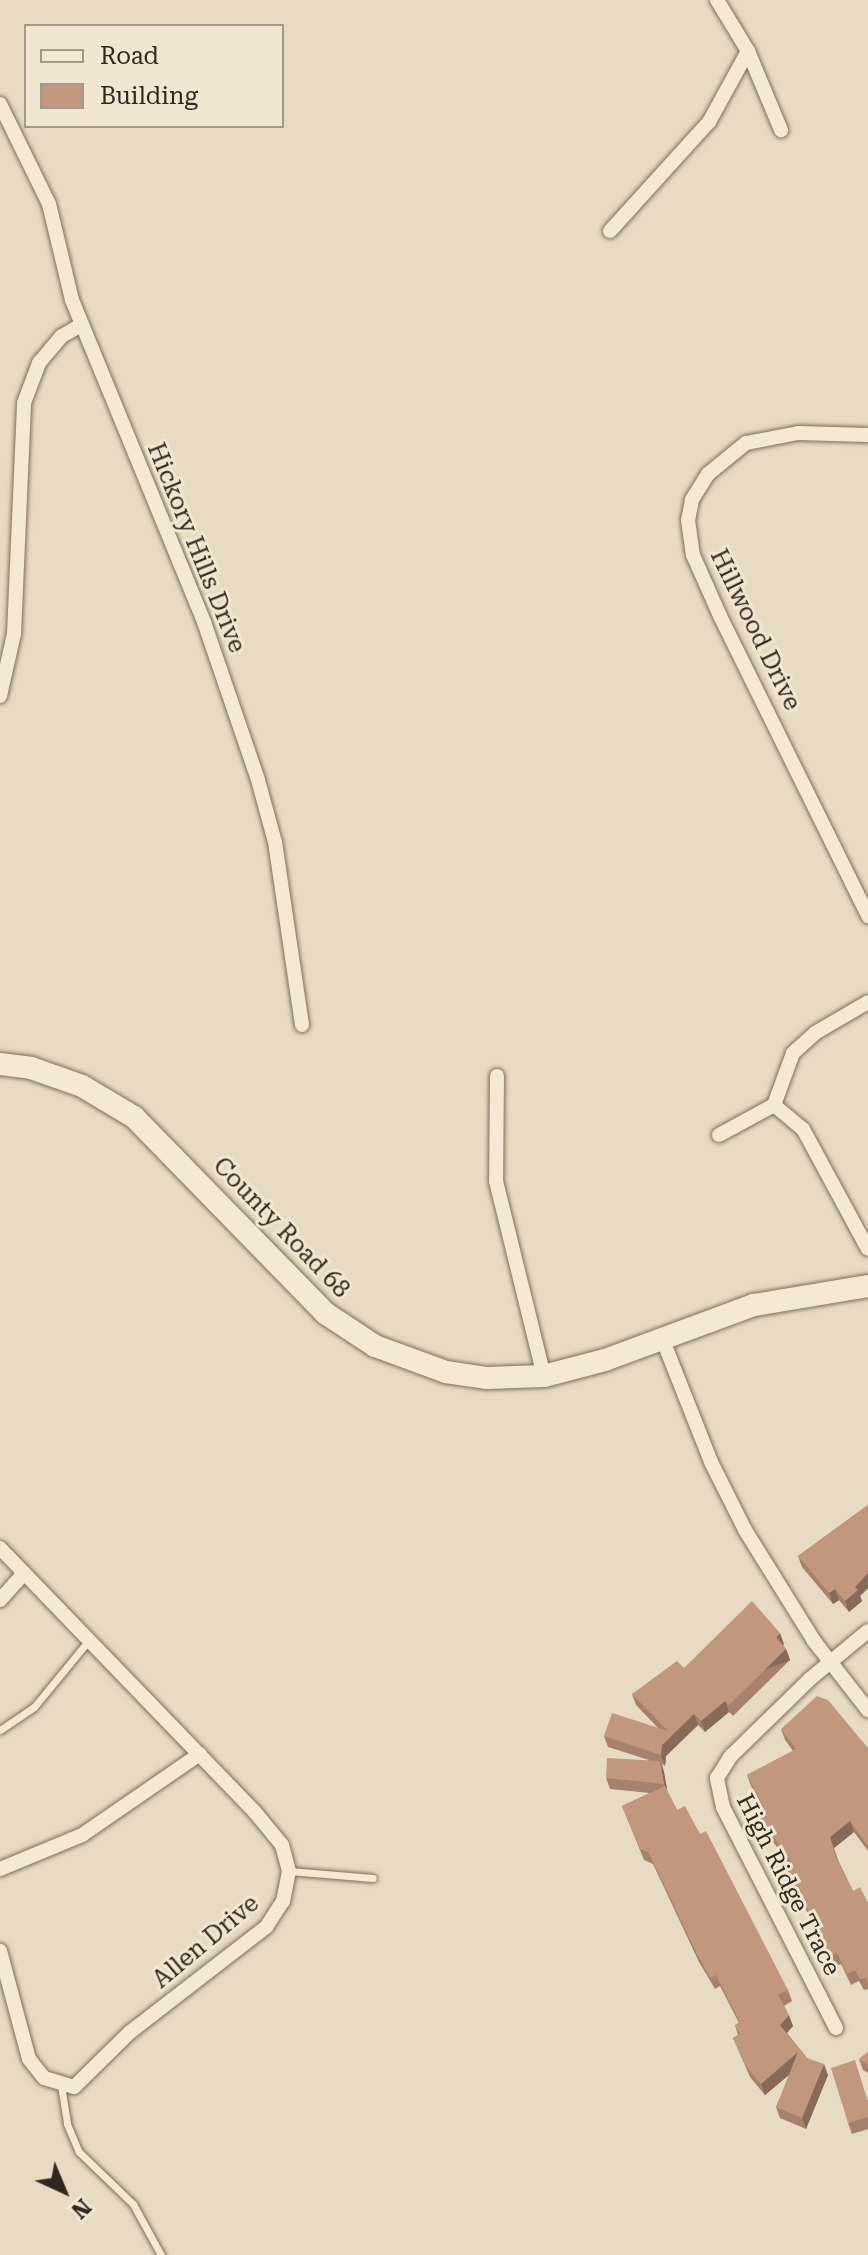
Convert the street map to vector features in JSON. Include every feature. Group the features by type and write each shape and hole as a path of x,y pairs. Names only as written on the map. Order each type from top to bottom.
{"street":[{"path":"717,0 748,51 781,130"},
{"path":"610,231 709,122 748,51"},
{"name":"Hickory Hills Drive","path":"0,104 49,204 81,325 204,622 258,780 275,842 302,1025"},
{"path":"0,696 14,634 24,403 39,363 62,336 81,325"},
{"name":"Hillwood Drive","path":"868,435 798,433 746,443 708,474 692,500 688,520 693,555 720,616 868,916"},
{"path":"719,1135 774,1105 793,1053 815,1033 868,1002"},
{"name":"County Road 68","path":"0,1064 31,1068 82,1086 134,1117 290,1282 357,1336 446,1372 486,1378 544,1376 783,1298 868,1286"},
{"path":"497,1076 496,1181 544,1376"},
{"path":"774,1105 803,1129 868,1249"},
{"path":"662,1338 730,1502 830,1662 868,1710"},
{"path":"0,1548 276,1836 289,1871"},
{"path":"0,1600 24,1573"},
{"name":"High Ridge Trace","path":"836,2028 717,1792 722,1766 830,1662 868,1631"},
{"path":"0,1869 82,1835 200,1754"},
{"name":"Allen Drive","path":"61,2085 74,2087 130,2032 266,1927 283,1901 289,1871"},
{"path":"0,1951 29,2059 44,2078 61,2085"}],"lane":[{"path":"0,1730 34,1707 89,1640"},
{"path":"289,1871 373,1878"},
{"path":"61,2085 67,2124 79,2152 133,2204 161,2255"}],"building":[{"path":"868,1505 868,1573 855,1587 858,1590 845,1601 835,1589 829,1593 798,1556"},
{"path":"752,1601 780,1633 776,1637 786,1649 729,1705 725,1701 701,1721 694,1714 662,1745 661,1755 604,1736 612,1713 668,1731 632,1694 677,1661 684,1668"},
{"path":"817,1696 828,1700 868,1748 868,1846 850,1821 830,1837 836,1858 853,1891 860,1887 868,1903 868,1983 866,1978 860,1979 855,1970 847,1974 837,1953 830,1956 786,1866 792,1863 757,1811 764,1807 747,1775 796,1749 781,1729"},
{"path":"607,1758 660,1761 664,1784 606,1778"},
{"path":"665,1786 677,1810 685,1806 700,1834 706,1831 788,1990 778,1995 789,2015 780,2025 807,2058 824,2064 802,2118 776,2107 798,2052 761,2084 746,2066 733,2038 740,2034 735,2025 740,2022 716,1975 710,1978 649,1853 640,1849 622,1806"},
{"path":"868,2052 868,2065 859,2059"},
{"path":"855,2060 868,2102 868,2117 848,2123 831,2068"}]}
